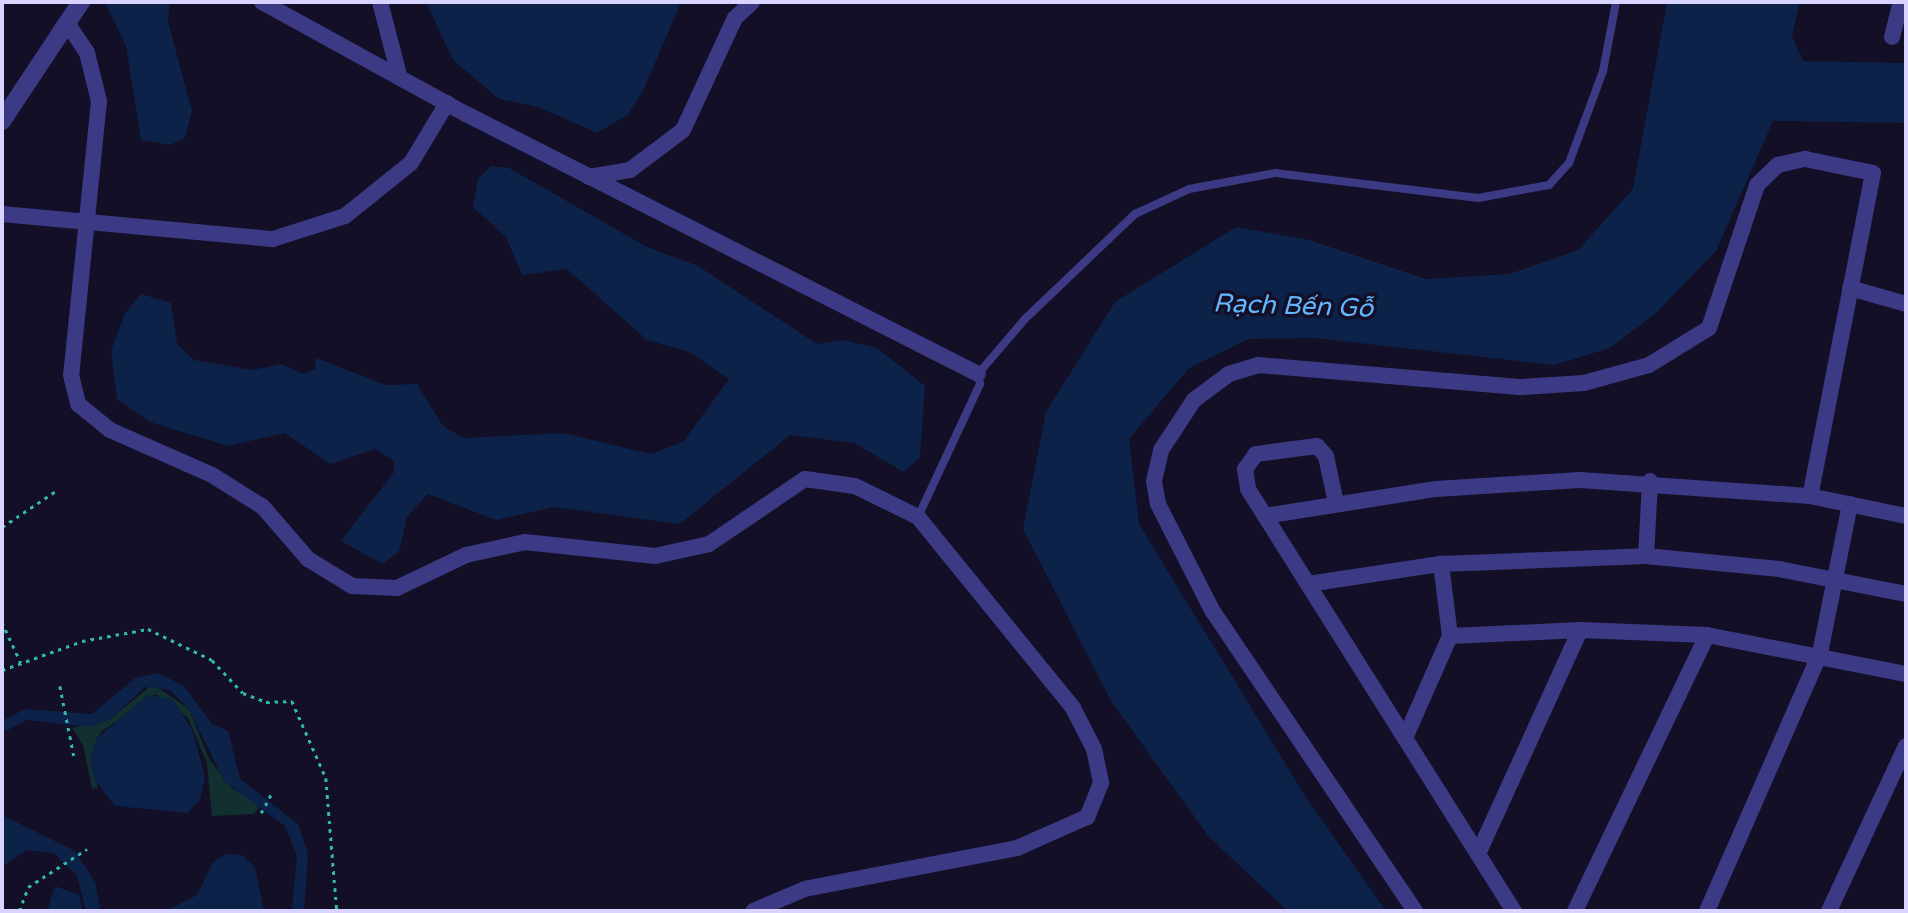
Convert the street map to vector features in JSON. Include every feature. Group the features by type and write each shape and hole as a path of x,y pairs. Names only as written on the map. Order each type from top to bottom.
{"street":[{"path":"2,121 81,2"},
{"path":"262,2 589,177 978,374"},
{"path":"380,2 399,75"},
{"path":"589,177 630,170 683,130 736,18 752,2"},
{"path":"1892,37 1901,2"},
{"path":"67,23 87,53 99,101 71,375 78,404 110,429 212,475 263,507 308,559 352,586 397,588 466,555 526,542 655,555 709,544 805,479 855,486 918,517 1073,708 1094,749 1098,801 1087,817 1054,837 805,889 753,911"},
{"path":"2,214 87,217 273,239 345,216 411,163 447,103"},
{"path":"1415,911 1213,612 1158,504 1156,466 1181,417 1229,374 1258,365 1522,387 1584,383 1649,365 1709,328 1751,196 1767,172 1790,160 1874,173 1810,496"},
{"path":"1850,288 1906,304"},
{"path":"1336,503 1326,456 1317,446 1302,444 1249,460 1245,479 1265,516 1514,911"},
{"path":"1646,556 1650,481"},
{"path":"1265,516 1336,503 1512,482 1650,481 1810,496 1906,516"},
{"path":"1707,911 1820,653 1838,578 1850,504"},
{"path":"1308,584 1441,564 1646,556 1838,578 1906,593"},
{"path":"1405,738 1450,636 1441,564"},
{"path":"1450,636 1580,630 1707,635 1820,653 1906,674"},
{"path":"1478,854 1580,630"},
{"path":"1575,911 1707,635"},
{"path":"1829,911 1906,746"}],"lane":[{"path":"918,517 980,384 978,374 1025,319 1135,214 1189,188 1275,173 1478,198 1549,185 1569,163 1603,71 1615,2"}],"path":[{"path":"2,527 57,490"},
{"path":"2,622 21,663"},
{"path":"2,670 121,631 148,629 212,660 243,693 266,702 292,701 326,778 337,911"},
{"path":"60,686 74,757"},
{"path":"261,813 272,792"},
{"path":"19,911 28,887 60,870 87,849"}],"green space":[{"path":"153,684 189,709 209,759 232,788 260,806 254,814 212,816 207,763 188,718 155,694 101,732 90,757 98,788 92,789 83,745 72,728 110,719"}],"water":[{"path":"105,2 170,2 168,22 192,111 185,138 170,145 141,140 126,46"},
{"path":"426,2 681,2 643,91 627,115 597,133 539,107 499,99 453,60"},
{"name":"Rạch Bến Gỗ","path":"1667,2 1800,2 1792,36 1803,61 1906,63 1906,123 1773,121 1716,251 1655,314 1610,348 1554,365 1314,338 1249,339 1189,368 1129,439 1139,524 1307,799 1386,911 1288,911 1209,837 1111,701 1023,529 1046,412 1115,302 1236,227 1309,240 1426,279 1510,274 1578,250 1633,189"},
{"path":"491,166 509,168 647,247 698,266 817,344 843,340 877,348 925,386 920,457 904,472 854,443 790,435 680,524 554,507 496,520 428,494 407,517 399,551 383,564 341,541 394,472 394,461 375,449 330,464 285,433 228,446 150,422 117,399 111,351 125,313 141,294 171,303 177,344 194,360 253,370 281,364 303,374 315,369 316,358 386,385 417,384 443,426 464,438 563,433 651,454 683,442 729,379 690,352 647,340 567,269 522,275 506,237 473,207 478,179"},
{"path":"158,673 184,686 212,724 228,731 240,779 298,824 308,853 304,911 292,911 297,856 285,826 224,781 189,709 170,690 145,687 110,719 89,727 27,720 2,733 2,721 25,709 92,714 135,678"},
{"path":"148,695 173,700 192,729 205,777 200,800 187,813 115,806 94,779 90,757 96,739"},
{"path":"2,815 75,851 95,882 101,911 86,911 77,876 54,853 27,850 2,867"},
{"path":"227,854 242,855 255,867 264,911 166,911 197,895 213,862"},
{"path":"55,886 79,895 82,911 47,911"}]}
